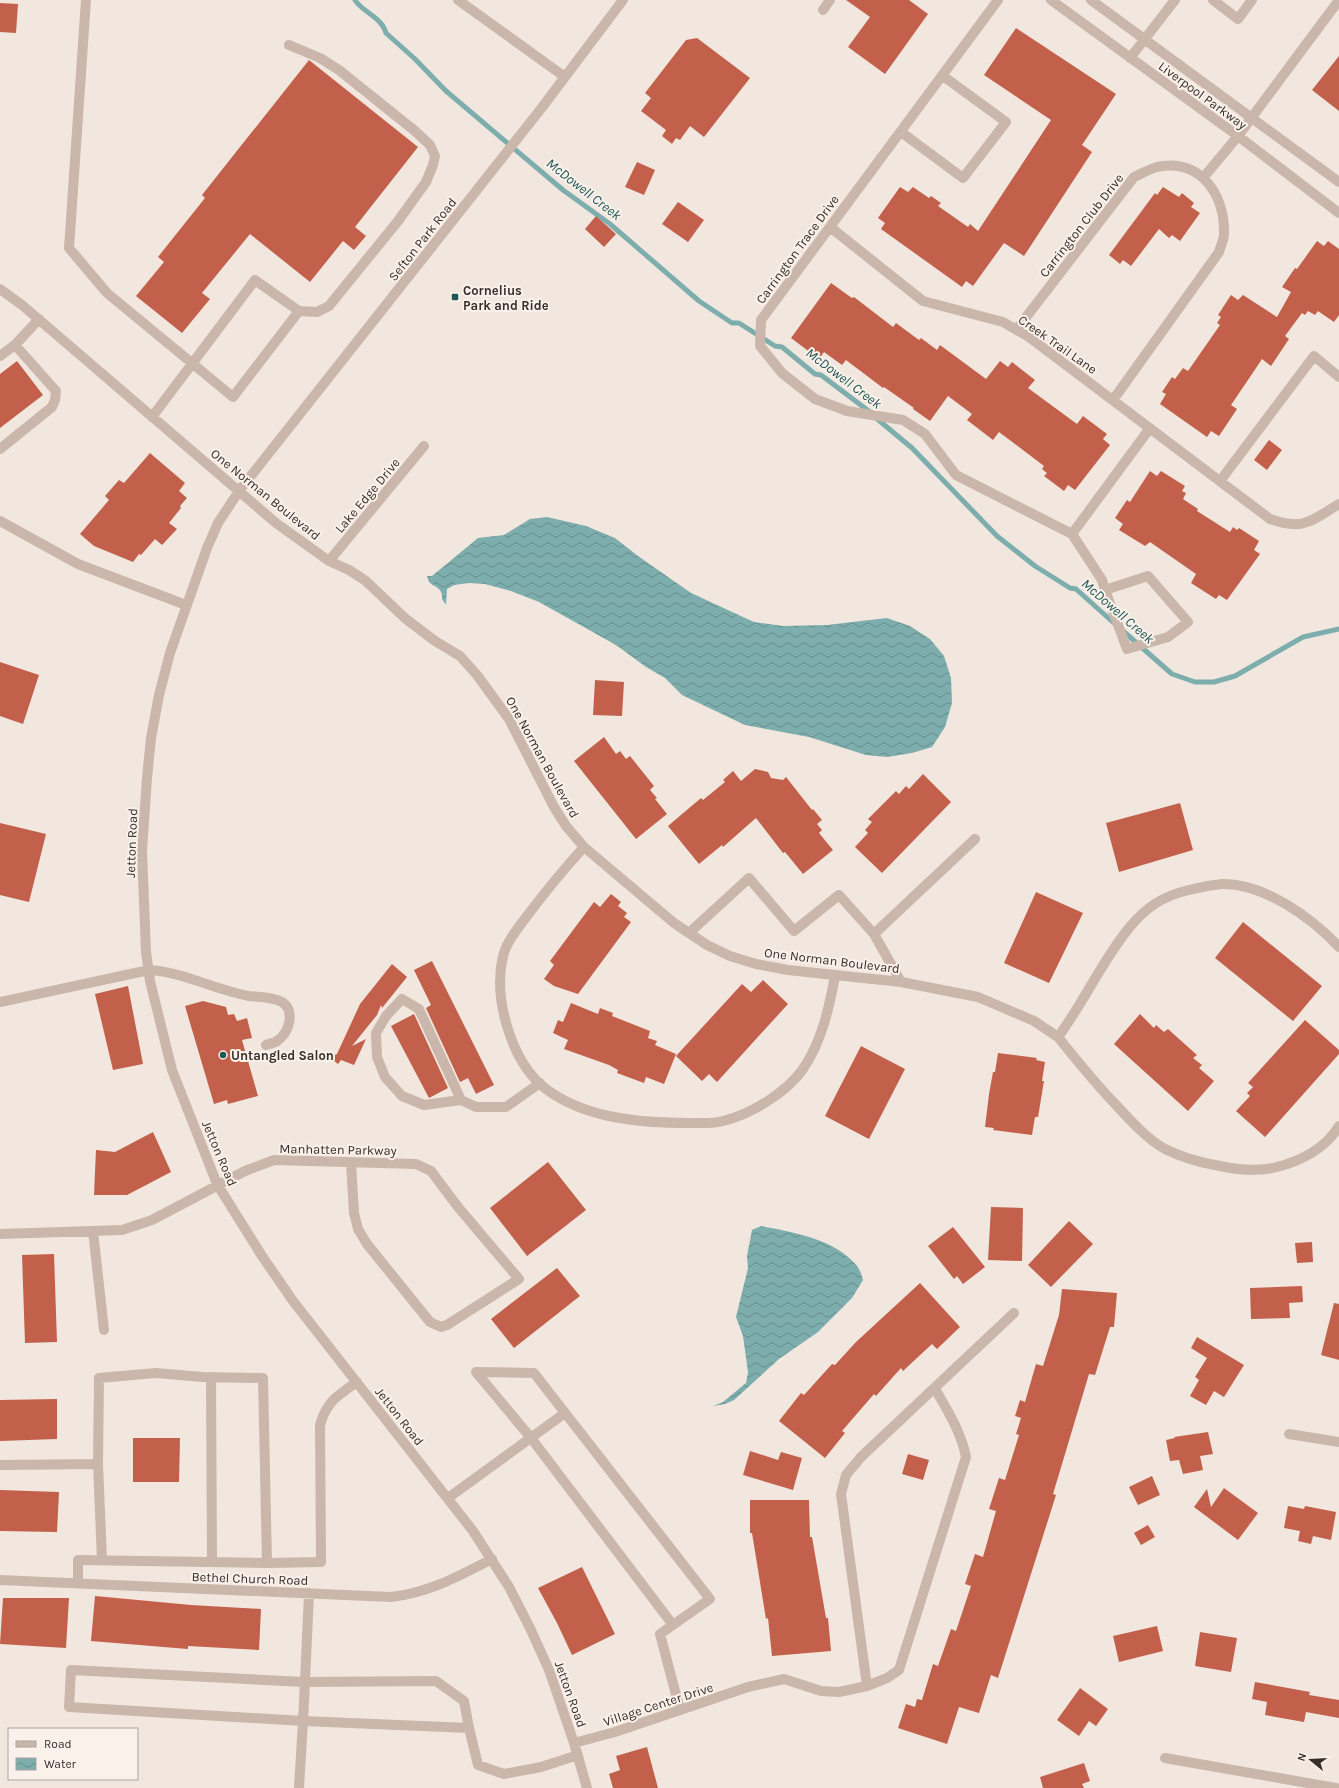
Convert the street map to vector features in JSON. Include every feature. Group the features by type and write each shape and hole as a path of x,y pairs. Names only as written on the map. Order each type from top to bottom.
{"street":[{"path":"86,0 69,248 107,293 233,397 300,311"},
{"path":"458,0 564,77"},
{"name":"Sefton Park Road","path":"239,491 361,339 622,0"},
{"path":"823,10 830,0"},
{"name":"Carrington Trace Drive","path":"998,0 761,320 760,346 782,373 815,399 847,411 903,420 925,434 956,475 1072,534 1102,580 1105,590 1127,649 1168,637 1188,622 1148,576 1105,590"},
{"name":"Liverpool Parkway","path":"1051,0 1238,136 1339,213"},
{"name":"Liverpool Parkway","path":"1091,0 1339,182"},
{"path":"1130,58 1175,0"},
{"path":"1213,0 1238,19 1252,0"},
{"path":"1113,400 1219,252 1224,236 1221,206 1204,178 1252,118 1339,0"},
{"path":"152,417 255,280 300,311 317,312 329,306 398,221 426,182 433,165 435,156 430,145 415,131 339,70 320,58 289,45"},
{"path":"901,132 963,178 1006,122 943,76"},
{"name":"Carrington Club Drive","path":"1017,329 1134,177 1156,167 1177,166 1200,174 1204,178"},
{"name":"Creek Trail Lane","path":"830,227 923,302 1003,322 1017,329 1270,519 1285,525 1307,524 1339,504"},
{"name":"One Norman Boulevard","path":"0,289 39,319 276,523 329,560 366,581 406,619 435,641 460,656 477,675 509,719 554,807 566,826 584,847 674,923 707,945 730,956 756,964 835,976 901,982 978,997 995,1003 1034,1020 1058,1037 1089,1075 1131,1121 1165,1148 1186,1157 1213,1165 1239,1170 1265,1170 1286,1164 1305,1157 1321,1146 1339,1126"},
{"path":"0,356 15,346 39,319"},
{"path":"0,449 52,407 55,400 56,391 15,346"},
{"path":"1220,481 1314,356 1339,377"},
{"path":"1072,534 1150,428"},
{"name":"Lake Edge Drive","path":"329,560 424,446"},
{"name":"Jetton Road","path":"239,491 218,523 186,605 170,653 159,695 151,738 142,865 146,944 149,970 172,1070 217,1184 262,1256 293,1301 448,1498 492,1559 530,1628 549,1670 578,1755 587,1788"},
{"path":"0,521 78,564 186,605"},
{"path":"874,934 975,840"},
{"path":"584,847 550,886 514,934 504,954 499,977 501,1002 506,1025 520,1055 533,1076 546,1089 567,1102 590,1111 638,1121 669,1123 722,1121 764,1104 781,1092 802,1070 820,1037 835,976"},
{"path":"689,933 749,878 794,931 839,895 874,934 901,982"},
{"path":"1058,1037 1073,1017 1111,954 1129,928 1146,910 1164,898 1184,891 1203,886 1223,884 1244,887 1264,893 1308,919 1326,933 1339,947"},
{"path":"0,1002 149,970 163,971 232,993 282,1002 289,1010 290,1020 286,1033 277,1041 266,1045"},
{"path":"461,1100 419,1009 402,999 386,1016 376,1034 377,1057 385,1077 402,1096 424,1105 461,1100 476,1107 506,1106 540,1083"},
{"name":"Manhatten Parkway","path":"0,1234 122,1230 137,1226 152,1220 245,1170 274,1160 416,1164 431,1171 458,1207 519,1279 447,1325 442,1327 430,1322 367,1244 358,1229 354,1213 351,1163"},
{"path":"93,1231 104,1330"},
{"path":"867,1686 841,1494 846,1475 861,1457 1014,1313"},
{"path":"673,1624 531,1438 476,1372 534,1373 710,1599 660,1634 680,1710"},
{"path":"102,1560 98,1464 99,1378 156,1373 211,1377 262,1378 267,1563"},
{"path":"211,1377 212,1562"},
{"path":"78,1583 78,1560 267,1563 321,1562 320,1425 324,1410 335,1398 357,1382"},
{"name":"Village Center Drive","path":"574,1743 615,1732 748,1687 784,1679 821,1691 839,1692 867,1686 887,1678 899,1670 966,1457 957,1429 935,1389"},
{"path":"448,1498 565,1413"},
{"path":"1289,1434 1339,1442"},
{"path":"0,1464 98,1464"},
{"name":"Bethel Church Road","path":"0,1580 391,1597 404,1596 435,1588 492,1559"},
{"path":"299,1788 309,1593"},
{"path":"469,1728 303,1721 69,1707 72,1670 305,1682 436,1681 464,1701 478,1765 504,1774 541,1767 578,1755"},
{"path":"1165,1758 1336,1788"}],"water":[{"path":"547,517 586,526 615,538 691,593 754,622 783,626 827,625 887,618 910,626 930,639 944,656 951,678 952,703 945,727 932,747 912,753 887,757 866,755 809,737 745,725 682,695 665,678 646,667 616,645 539,602 511,591 485,584 469,583 454,585 447,589 446,605 442,599 440,590 429,582 427,576 432,576 478,538 504,535 530,519"},
{"path":"761,1226 813,1238 838,1249 857,1266 863,1280 852,1298 818,1332 779,1359 734,1400 725,1404 713,1406 723,1402 746,1383 748,1372 743,1336 736,1317 748,1268 747,1256 752,1230"}],"building":[{"path":"846,0 909,0 928,14 885,74 848,47 870,17"},
{"path":"0,3 18,4 16,33 0,32"},
{"path":"1016,28 1116,94 1082,145 1092,152 1024,256 1004,243 973,286 966,281 962,287 881,229 885,223 878,218 900,187 908,192 913,187 929,198 931,196 941,203 938,206 968,227 970,224 978,231 1051,120 984,75"},
{"path":"697,38 750,78 704,137 690,126 680,140 676,138 672,144 662,136 666,130 641,111 651,98 645,93 686,40"},
{"path":"1339,56 1339,111 1312,90"},
{"path":"309,60 418,147 355,227 366,236 354,250 343,241 310,282 250,234 202,293 210,299 182,333 136,296 164,262 158,257 205,198 202,195"},
{"path":"637,162 655,170 644,195 625,187"},
{"path":"1163,187 1179,197 1182,193 1194,203 1191,207 1200,213 1180,241 1172,235 1169,238 1159,229 1131,266 1123,260 1120,264 1109,255 1155,193 1157,195"},
{"path":"678,202 704,220 688,242 662,224"},
{"path":"596,216 616,234 604,247 585,229"},
{"path":"1317,241 1324,246 1328,241 1339,249 1339,315 1334,322 1318,311 1315,315 1308,311 1305,315 1302,313 1285,336 1289,339 1271,366 1262,359 1231,405 1237,409 1219,436 1211,431 1207,437 1160,404 1166,394 1162,392 1172,377 1175,379 1183,368 1188,371 1220,325 1217,323 1221,317 1218,315 1231,295 1238,300 1243,295 1277,317 1291,292 1282,287"},
{"path":"831,283 852,298 854,297 893,327 896,323 919,340 921,338 937,350 940,345 986,379 1000,361 1008,367 1012,362 1035,380 1028,388 1077,424 1083,416 1107,434 1103,439 1110,445 1075,490 1068,485 1064,491 1044,476 1047,473 1042,469 1044,466 999,432 993,440 967,420 972,414 948,396 930,421 846,360 842,365 824,352 819,359 791,338"},
{"path":"17,361 43,395 0,428 0,374"},
{"path":"1269,440 1282,450 1267,470 1254,460"},
{"path":"150,453 185,483 179,491 187,498 169,523 177,529 162,545 155,539 133,562 94,546 80,534 109,500 105,496 119,480 124,483"},
{"path":"1150,471 1157,476 1161,471 1185,486 1182,491 1186,493 1183,499 1198,509 1197,511 1230,532 1233,527 1237,530 1239,528 1259,541 1254,550 1260,554 1227,600 1219,595 1216,599 1191,583 1196,574 1150,542 1145,546 1119,530 1123,524 1115,518 1127,500 1130,502"},
{"path":"0,662 39,675 23,724 0,716"},
{"path":"595,680 624,682 622,716 593,715"},
{"path":"604,737 616,754 620,751 626,759 630,756 654,786 650,790 667,814 636,839 574,761"},
{"path":"755,769 768,772 771,778 783,780 786,777 812,810 813,809 822,820 817,824 822,830 819,833 833,850 803,874 785,852 783,853 756,818 723,847 722,845 699,864 668,826 701,798 703,800 725,782 723,780 733,771 741,781"},
{"path":"923,774 951,802 882,873 855,847 868,833 865,830 872,822 868,819 896,791 899,794 906,786 909,789"},
{"path":"1180,803 1193,850 1119,872 1106,823"},
{"path":"0,823 46,834 29,902 0,895"},
{"path":"1036,892 1083,913 1049,983 1004,963"},
{"path":"611,894 621,902 618,906 627,913 624,917 631,922 578,994 554,986 544,979 554,965 550,961 594,902 600,907"},
{"path":"1243,922 1322,986 1293,1021 1215,958"},
{"path":"432,961 494,1085 476,1094 468,1078 460,1082 426,1008 431,1005 414,970"},
{"path":"392,964 407,977 382,1008 381,1005 377,1015 352,1046 366,1039 354,1065 341,1060 338,1064 334,1061 335,1057 333,1056 337,1054 360,1004"},
{"path":"763,980 788,1004 717,1082 709,1074 702,1081 676,1056 742,984 751,992"},
{"path":"128,986 143,1064 113,1070 95,994"},
{"path":"203,1001 226,1007 228,1015 234,1014 237,1021 247,1018 252,1038 242,1040 258,1096 228,1104 227,1100 214,1104 185,1006"},
{"path":"571,1003 598,1014 600,1008 613,1013 612,1016 650,1031 648,1038 657,1041 655,1045 676,1054 664,1084 646,1077 644,1083 617,1073 618,1070 609,1065 564,1049 568,1040 553,1033 558,1020 563,1022"},
{"path":"414,1014 448,1088 429,1098 391,1026"},
{"path":"1140,1014 1154,1028 1156,1025 1164,1032 1168,1029 1197,1055 1193,1058 1202,1065 1199,1068 1214,1081 1188,1111 1114,1044"},
{"path":"1305,1020 1339,1050 1339,1054 1265,1137 1236,1111 1250,1096 1247,1093 1253,1087 1248,1083"},
{"path":"861,1046 905,1069 869,1139 825,1116"},
{"path":"998,1053 1037,1058 1036,1060 1045,1062 1042,1081 1044,1081 1038,1117 1035,1117 1032,1135 993,1130 994,1128 985,1127 989,1094"},
{"path":"153,1132 171,1172 127,1195 94,1195 96,1150 115,1152"},
{"path":"548,1162 586,1210 527,1256 490,1208"},
{"path":"991,1207 1023,1208 1022,1261 988,1260"},
{"path":"1069,1221 1093,1244 1051,1287 1028,1265"},
{"path":"953,1227 985,1267 963,1284 957,1276 954,1279 928,1246"},
{"path":"1312,1242 1313,1262 1297,1263 1295,1243"},
{"path":"54,1254 57,1342 25,1343 22,1255"},
{"path":"557,1268 580,1296 514,1348 491,1319"},
{"path":"920,1283 960,1327 937,1349 932,1344 903,1371 901,1368 876,1396 874,1394 842,1431 845,1433 825,1458 779,1421 801,1393 804,1395 832,1364 835,1365 856,1342"},
{"path":"1302,1286 1303,1302 1289,1303 1290,1318 1251,1319 1250,1288"},
{"path":"1062,1289 1117,1293 1114,1327 1110,1327 1095,1375 1089,1374 1053,1494 1056,1495 998,1678 991,1675 979,1713 959,1707 947,1744 898,1728 906,1704 915,1707 917,1699 922,1700 933,1664 938,1666 951,1629 956,1631 971,1586 965,1584 975,1554 983,1557 996,1511 989,1509 999,1478 1005,1480 1019,1435 1016,1434 1021,1418 1015,1416 1020,1400 1025,1402 1036,1364 1043,1366 1059,1315"},
{"path":"1334,1303 1339,1304 1339,1360 1321,1355"},
{"path":"1197,1337 1244,1365 1224,1397 1214,1391 1206,1405 1190,1396 1199,1380 1195,1377 1207,1358 1191,1348"},
{"path":"57,1399 57,1439 0,1441 0,1400"},
{"path":"1208,1432 1213,1454 1200,1456 1203,1470 1183,1474 1179,1460 1170,1461 1166,1440 1175,1438 1174,1437"},
{"path":"133,1438 180,1438 179,1482 133,1482"},
{"path":"750,1451 778,1460 781,1452 802,1458 793,1490 743,1475"},
{"path":"908,1454 929,1460 923,1480 902,1474"},
{"path":"1152,1476 1160,1495 1138,1505 1129,1487"},
{"path":"1224,1488 1258,1513 1238,1540 1194,1507 1207,1489 1211,1507"},
{"path":"0,1490 59,1492 57,1532 0,1531"},
{"path":"750,1500 809,1500 810,1537 812,1537 826,1618 828,1618 831,1651 772,1656 768,1618 766,1619 752,1533 750,1533"},
{"path":"1288,1506 1304,1509 1305,1506 1336,1512 1331,1540 1313,1536 1311,1544 1298,1541 1300,1531 1284,1528"},
{"path":"1148,1525 1155,1537 1141,1545 1134,1533"},
{"path":"582,1567 615,1634 572,1655 538,1588"},
{"path":"95,1596 191,1605 261,1609 259,1650 188,1646 188,1649 91,1641"},
{"path":"3,1598 69,1598 66,1648 0,1644"},
{"path":"1157,1626 1163,1651 1119,1662 1113,1636"},
{"path":"1200,1632 1237,1638 1231,1672 1195,1666"},
{"path":"1255,1682 1310,1692 1309,1695 1339,1700 1339,1718 1306,1712 1304,1722 1265,1715 1267,1702 1252,1699"},
{"path":"1080,1688 1108,1709 1096,1726 1089,1721 1079,1736 1057,1720"},
{"path":"647,1747 658,1788 613,1788 609,1774 620,1770 616,1756"},
{"path":"1084,1763 1090,1781 1082,1784 1084,1788 1043,1788 1040,1777"}],"waterway":[{"name":"McDowell Creek","path":"355,0 362,8 376,19 384,27 386,33 415,59 446,91 563,190 610,224 699,301 732,323 739,323 775,346 782,347 815,374 821,375 870,412"},
{"name":"McDowell Creek","path":"876,418 912,448 997,536 1035,566 1070,588 1076,589 1115,624"},
{"name":"McDowell Creek","path":"1123,631 1172,674 1195,682 1214,682 1235,676 1303,637 1339,629"}],"place":[{"name":"Cornelius Park and Ride","path":"455,297"},
{"name":"Untangled Salon","path":"223,1055"}]}
